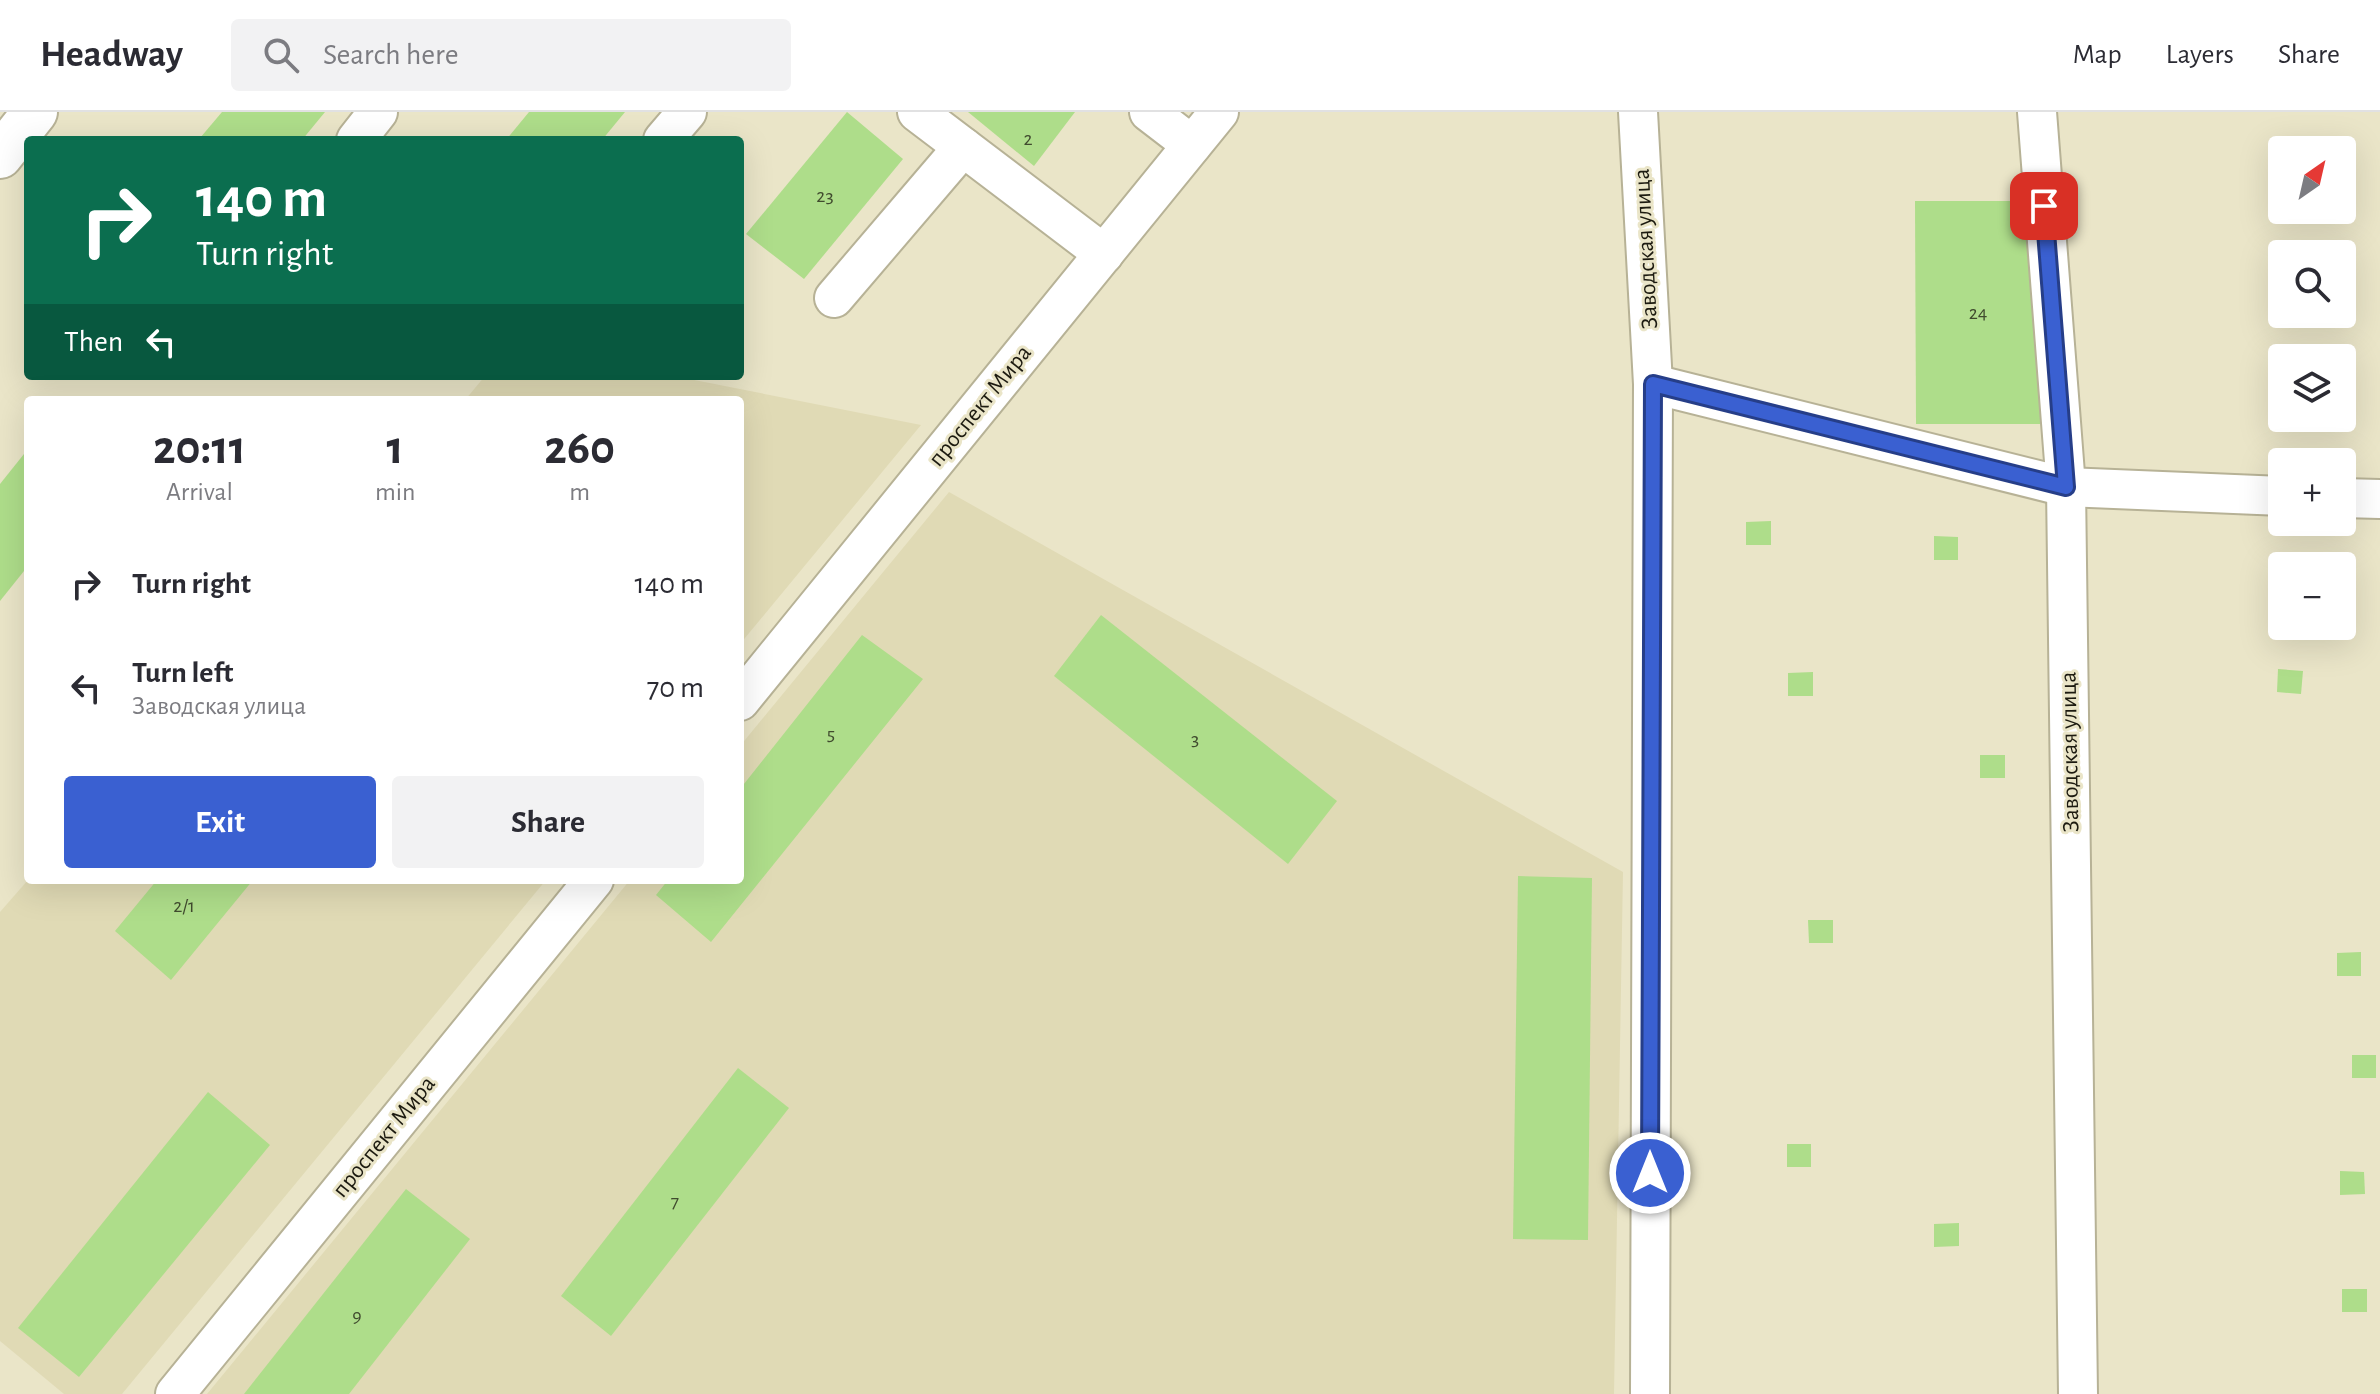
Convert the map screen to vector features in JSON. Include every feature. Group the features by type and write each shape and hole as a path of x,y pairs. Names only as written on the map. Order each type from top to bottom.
{"street":[{"path":"0,156 35,112"},
{"path":"359,136 378,112"},
{"path":"666,136 687,112"},
{"path":"917,112 1104,254"},
{"path":"1149,112 1192,145"},
{"name":"проспект Мира","path":"744,696 1219,112"},
{"name":"Заводская улица","path":"1638,112 1653,384 1650,1394"},
{"name":"Заводская улица","path":"2037,112 2066,487 2078,1394"},
{"path":"834,298 963,147"},
{"path":"1653,384 2066,487 2268,495"},
{"name":"проспект Мира","path":"175,1394 591,884"}],"shaded area":[{"path":"482,380 694,380 921,425 744,639 744,396 468,396"},
{"path":"949,492 1623,872 1614,1394 207,1394 627,884 744,884 744,741"},
{"path":"24,884 543,884 122,1394 64,1394 0,1341 0,912"}],"building":[{"path":"222,112 325,112 305,136 202,136"},
{"path":"529,112 625,112 605,136 509,136"},
{"path":"847,112 903,159 804,279 746,234"},
{"path":"968,112 1075,112 1034,166"},
{"path":"1915,201 2040,201 2040,424 1916,424"},
{"path":"24,454 24,571 0,601 0,484"},
{"path":"1771,521 1771,545 1746,545 1746,522"},
{"path":"1934,536 1958,537 1958,560 1934,560"},
{"path":"1101,615 1337,801 1288,864 1054,676"},
{"path":"862,635 923,679 711,942 656,895 665,884 744,884 744,784"},
{"path":"2278,669 2303,671 2301,694 2277,692"},
{"path":"1813,672 1813,696 1788,696 1788,673"},
{"path":"1980,755 2005,755 2005,778 1980,778"},
{"path":"1518,876 1592,878 1588,1240 1513,1239"},
{"path":"154,884 250,884 171,980 115,931"},
{"path":"1808,920 1833,920 1833,943 1809,943"},
{"path":"2361,952 2361,976 2337,976 2337,953"},
{"path":"2352,1055 2376,1055 2376,1078 2352,1078"},
{"path":"738,1068 789,1108 611,1336 561,1296"},
{"path":"208,1092 270,1145 79,1377 18,1328"},
{"path":"1787,1144 1811,1144 1811,1167 1787,1167"},
{"path":"2340,1171 2364,1172 2365,1194 2340,1195"},
{"path":"406,1189 470,1239 349,1394 244,1394"},
{"path":"1959,1223 1959,1246 1934,1247 1934,1224"},
{"path":"2342,1289 2367,1289 2367,1312 2342,1312"}],"route":[{"path":"1650,1173 1653,384 2066,487 2044,206"}]}
